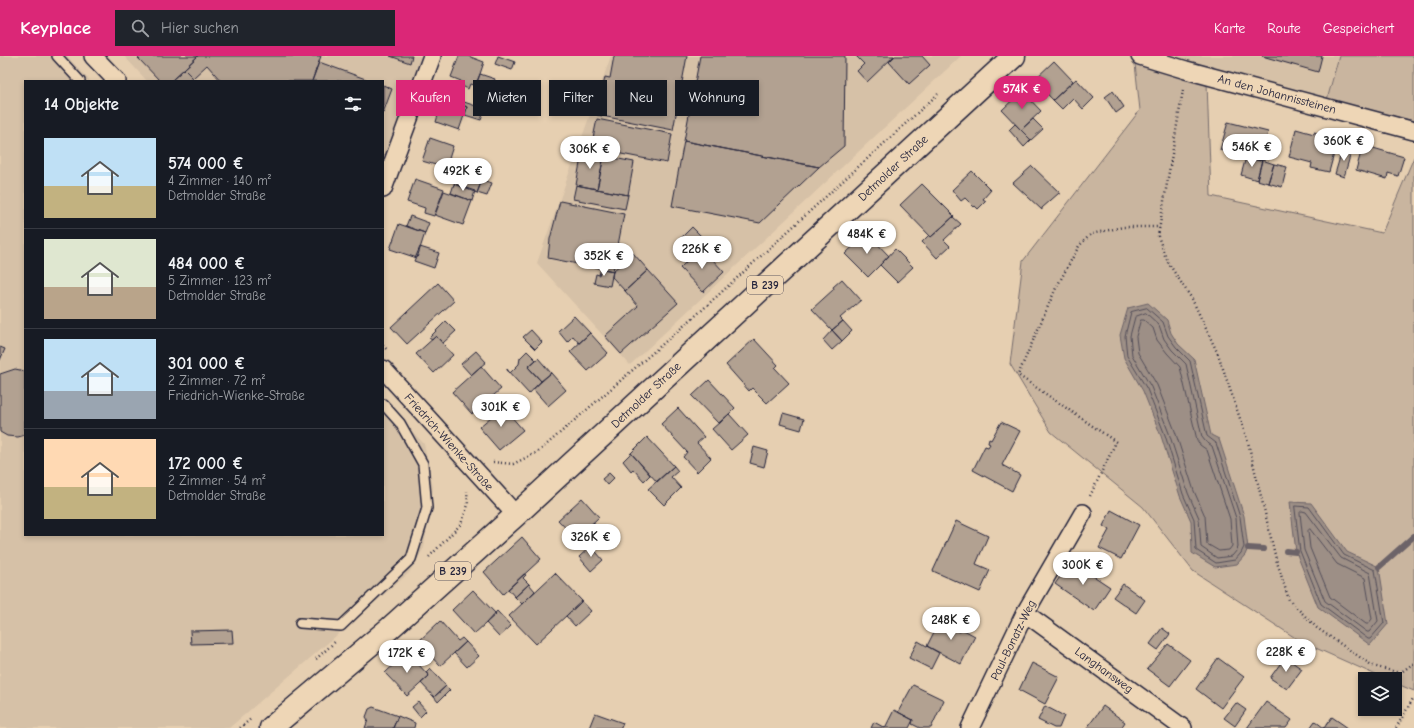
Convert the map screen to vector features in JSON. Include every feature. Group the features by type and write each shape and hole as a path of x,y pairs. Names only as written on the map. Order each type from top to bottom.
{"main road":[{"name":"Detmolder Straße","path":"271,728 390,628 516,515 1014,56"}],"street":[{"path":"93,56 115,80"},
{"path":"384,186 432,56"},
{"name":"An den Johannissteinen","path":"1140,56 1186,70 1414,131"},
{"name":"Friedrich-Wienke-Straße","path":"384,370 516,515"},
{"name":"Paul-Bonatz-Weg","path":"970,728 1025,613 1083,513"},
{"name":"Langhansweg","path":"1025,613 1182,728"}],"lane":[{"path":"57,56 79,80"},
{"path":"300,623 341,626 411,559 427,508 423,464 400,423 384,405"}],"path":[{"path":"1186,70 1158,236 1167,261 1192,299 1218,354 1248,442 1276,559 1289,600 1317,628 1373,666 1400,673 1414,663"},
{"path":"426,560 461,524 468,505 467,490 494,461 513,464 538,452 702,310 942,90"},
{"path":"1083,513 1116,442 1018,375 1056,288 1079,246 1091,234 1123,226 1160,227"},
{"path":"313,662 337,640"},
{"path":"1396,728 1414,697"},
{"path":"240,728 254,715"}],"shaded area":[{"path":"0,56 67,56 89,80 24,80 24,536 384,536 384,401 424,444 433,487 424,548 409,573 229,728 0,728"},
{"path":"124,56 424,56 415,80 396,80 396,116 402,116 384,164 384,80 146,80"},
{"path":"611,56 961,56 630,365 537,263 590,116 607,116 607,80 602,80"},
{"path":"1165,56 1339,56 1327,100"},
{"path":"1339,56 1414,56 1414,121 1327,100"},
{"path":"1135,64 1207,83 1211,196 1382,233 1414,157 1414,691 1402,686 1402,672 1369,672 1300,641 1193,571 1143,507 1051,432 1010,364 1023,261 1140,110"}],"water":[{"path":"1148,303 1167,320 1171,333 1178,344 1194,359 1211,435 1219,439 1244,516 1248,548 1245,555 1237,564 1215,567 1192,553 1191,521 1180,496 1161,436 1143,391 1124,358 1120,335 1128,308"},
{"path":"1290,502 1311,503 1347,552 1379,567 1388,624 1370,645 1318,607 1296,552"}],"building":[{"path":"140,56 198,56 172,80 159,80 138,58"},
{"path":"198,56 321,56 312,80 220,80 207,65 193,78 184,69"},
{"path":"390,56 412,56 410,63"},
{"path":"459,56 468,56 484,62 478,80 473,80 473,85 470,84 468,89 465,88 465,80 458,80 451,77"},
{"path":"498,56 515,62 512,70 495,64"},
{"path":"614,56 687,56 682,80 675,80 676,116 673,130 602,116 607,116 607,80 604,80 605,77 610,78"},
{"path":"700,56 845,56 844,146 819,167 684,141 689,116 759,116 759,80 695,80"},
{"path":"856,56 894,56 867,82 857,71 864,64"},
{"path":"895,56 922,56 930,65 909,84 889,62"},
{"path":"1262,56 1322,56 1318,72"},
{"path":"1054,61 1073,81 1053,100 1034,80"},
{"path":"319,62 368,80 312,80"},
{"path":"184,69 193,78 191,80 172,80"},
{"path":"480,74 495,79 495,80 478,80"},
{"path":"1076,79 1094,98 1083,109 1073,98 1062,109 1053,100"},
{"path":"384,85 392,89 384,110"},
{"path":"1022,91 1041,111 1021,130 1002,110"},
{"path":"1113,91 1124,107 1116,113 1105,97"},
{"path":"465,102 473,105 473,116 482,116 481,120 465,115 467,107 465,106"},
{"path":"438,116 464,116 459,130 436,122"},
{"path":"597,119 672,134 667,163 591,148"},
{"path":"1033,119 1043,129 1031,140 1021,130"},
{"path":"1228,122 1268,132 1260,161 1220,150"},
{"path":"1015,124 1031,140 1024,147 1009,130"},
{"path":"1296,129 1314,134 1314,132 1338,139 1329,172 1311,168 1312,163 1289,157"},
{"path":"430,138 453,146 446,168 422,161"},
{"path":"684,141 819,167 760,223 672,206"},
{"path":"1363,145 1404,157 1398,176 1388,173 1387,179 1356,170"},
{"path":"1343,147 1352,149 1344,177 1335,174"},
{"path":"582,152 604,156 597,189 576,185"},
{"path":"604,156 634,162 628,195 597,189"},
{"path":"1246,157 1262,160 1257,180 1241,175"},
{"path":"1262,160 1274,164 1268,183 1257,180"},
{"path":"1274,164 1287,167 1282,187 1268,183"},
{"path":"1032,166 1061,194 1059,193 1042,208 1042,210 1013,183"},
{"path":"972,171 991,190 983,199 986,201 978,209 965,198 961,201 952,190"},
{"path":"458,173 482,180 477,193 454,184"},
{"path":"415,179 444,189 434,216 424,213 425,208 407,202"},
{"path":"482,180 492,183 487,196 477,193"},
{"path":"454,184 475,191 472,201 451,193"},
{"path":"922,184 954,216 931,237 900,205"},
{"path":"576,185 628,195 625,209 573,199"},
{"path":"444,191 472,201 463,225 435,215"},
{"path":"560,201 624,214 613,271 548,258 550,239"},
{"path":"410,216 429,223 425,233 406,226"},
{"path":"953,217 961,224 944,240 950,246 937,258 922,242 929,235 931,237"},
{"path":"399,224 425,233 417,258 390,249"},
{"path":"692,227 708,243 692,256 678,241"},
{"path":"867,233 889,256 868,277 845,254"},
{"path":"420,247 439,253 434,268 414,261"},
{"path":"701,247 724,272 703,292 680,268"},
{"path":"895,249 913,267 897,282 880,265"},
{"path":"633,253 648,270 625,291 612,277 613,271"},
{"path":"601,268 613,271 610,286 594,283 596,274 599,275"},
{"path":"648,270 678,303 621,354 605,336 638,306 625,291"},
{"path":"842,279 861,300 840,318 843,321 832,330 812,309 834,289 833,287"},
{"path":"438,283 454,301 407,344 391,327"},
{"path":"574,316 590,333 579,343 573,336 567,342 558,331"},
{"path":"446,321 456,331 443,343 436,336 432,340 429,338"},
{"path":"843,321 852,331 842,341 832,330"},
{"path":"531,330 542,342 535,349 523,337"},
{"path":"832,330 842,341 832,350 823,340"},
{"path":"590,333 608,353 588,371 570,352"},
{"path":"436,336 453,355 434,373 416,354"},
{"path":"754,339 778,365 775,368 789,383 767,403 752,388 749,391 726,365"},
{"path":"0,347 5,349 0,360"},
{"path":"476,351 486,362 471,375 461,364"},
{"path":"527,351 536,360 528,367 541,381 529,394 507,370 510,373 519,364 520,358"},
{"path":"538,358 551,373 541,381 528,367"},
{"path":"481,366 501,389 472,414 452,392"},
{"path":"15,369 24,371 24,435 18,437 7,436 0,432 0,374"},
{"path":"551,373 566,390 548,406 533,389"},
{"path":"709,380 735,408 719,424 692,396"},
{"path":"503,407 523,430 499,450 479,427"},
{"path":"678,408 704,437 697,443 711,458 697,472 683,457 687,452 661,424"},
{"path":"783,413 804,419 801,430 780,424"},
{"path":"729,414 748,435 731,450 712,429"},
{"path":"1001,422 1020,431 1002,465 1020,475 1012,491 973,470 985,446 988,447 990,444 988,443 989,439 991,440"},
{"path":"647,437 674,466 657,482 631,453"},
{"path":"754,447 768,451 764,467 750,463"},
{"path":"631,453 650,475 644,481 633,469 631,471 623,461"},
{"path":"674,466 678,471 671,477 681,488 664,505 648,489"},
{"path":"609,473 614,478 607,485 602,479"},
{"path":"582,498 599,517 576,539 558,520"},
{"path":"1111,510 1139,525 1121,559 1099,548 1109,530 1103,526"},
{"path":"956,521 988,536 976,564 990,570 980,592 933,571"},
{"path":"594,522 595,540 585,549 576,539"},
{"path":"522,537 541,559 503,594 484,572"},
{"path":"591,546 603,560 591,571 579,557"},
{"path":"1071,561 1110,587 1094,611 1055,584"},
{"path":"555,573 582,601 536,644 509,616"},
{"path":"524,574 526,575 523,578 529,584 515,597 508,589"},
{"path":"529,584 535,591 522,604 515,597"},
{"path":"1123,584 1145,600 1136,613 1113,597"},
{"path":"473,590 496,614 474,634 452,610"},
{"path":"582,601 591,611 575,626 566,616"},
{"path":"497,611 511,626 499,637 486,623"},
{"path":"942,616 955,623 952,628 960,632 962,629 975,636 961,664 927,646"},
{"path":"440,621 458,641 462,638 466,642 440,666 418,642"},
{"path":"1162,628 1170,634 1158,650 1150,644"},
{"path":"232,630 233,643 191,644 190,631"},
{"path":"918,641 939,653 931,669 909,658"},
{"path":"466,642 479,656 467,667 454,653"},
{"path":"1168,644 1190,660 1170,686 1147,669"},
{"path":"407,652 429,676 407,696 385,673"},
{"path":"1285,657 1302,669 1287,689 1270,678"},
{"path":"1218,658 1244,677 1221,708 1196,689"},
{"path":"1032,663 1059,677 1045,704 1019,690"},
{"path":"430,668 446,686 434,697 421,683 429,676 426,672"},
{"path":"913,685 944,700 931,728 920,728 912,724 913,720 898,712"},
{"path":"446,686 450,690 438,702 434,697"},
{"path":"418,702 426,711 420,717 412,707"},
{"path":"1266,702 1292,720 1286,728 1247,728"},
{"path":"1236,703 1246,710 1235,726 1224,718"},
{"path":"1045,706 1064,716 1059,728 1054,728 1038,720"},
{"path":"1103,706 1125,722 1121,728 1087,728"},
{"path":"373,707 398,716 393,728 365,728 368,720 366,717 369,709"},
{"path":"894,710 913,720 909,728 885,728"},
{"path":"595,713 623,723 621,728 589,728"},
{"path":"398,716 415,723 414,728 393,728"},
{"path":"1332,717 1348,728 1324,728"},
{"path":"1315,721 1324,728 1310,728"},
{"path":"874,722 885,728 871,728"}],"waterway":[{"path":"1379,567 1414,536"},
{"path":"1248,548 1264,549"},
{"path":"1286,551 1296,552"}]}
